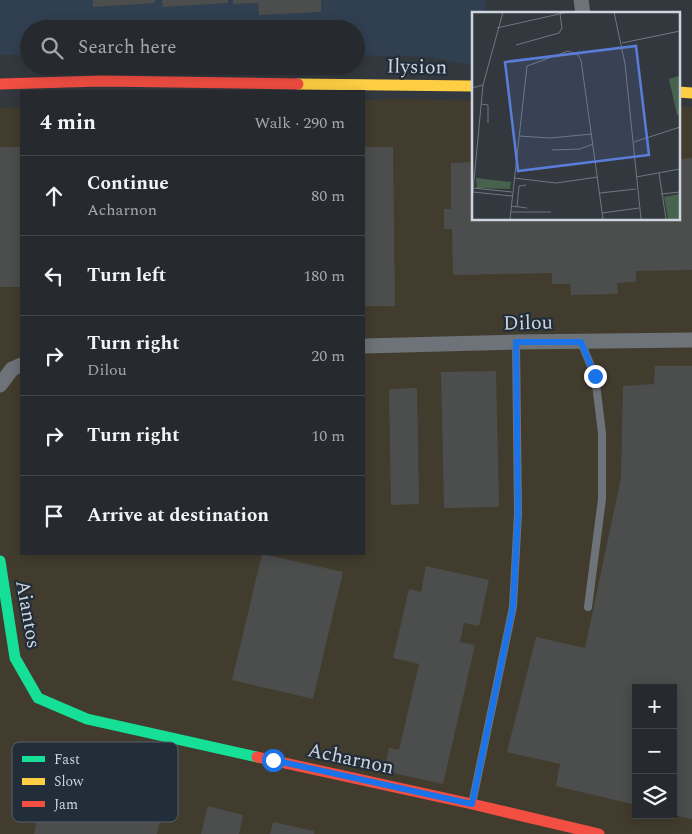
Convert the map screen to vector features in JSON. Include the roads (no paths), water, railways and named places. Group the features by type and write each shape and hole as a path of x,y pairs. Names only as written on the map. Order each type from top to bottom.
{"street":[{"name":"Ilysion","path":"0,84 102,81 472,86"},
{"name":"Dilou","path":"365,346 692,340"},
{"path":"0,385 12,368 20,365"},
{"name":"Aiantos","path":"0,561 15,658 38,698"},
{"name":"Acharnon","path":"38,698 86,719 599,834"}],"lane":[{"path":"472,804 513,607 518,513 516,342"},
{"path":"581,342 595,376 602,433 602,499 588,607"}]}
